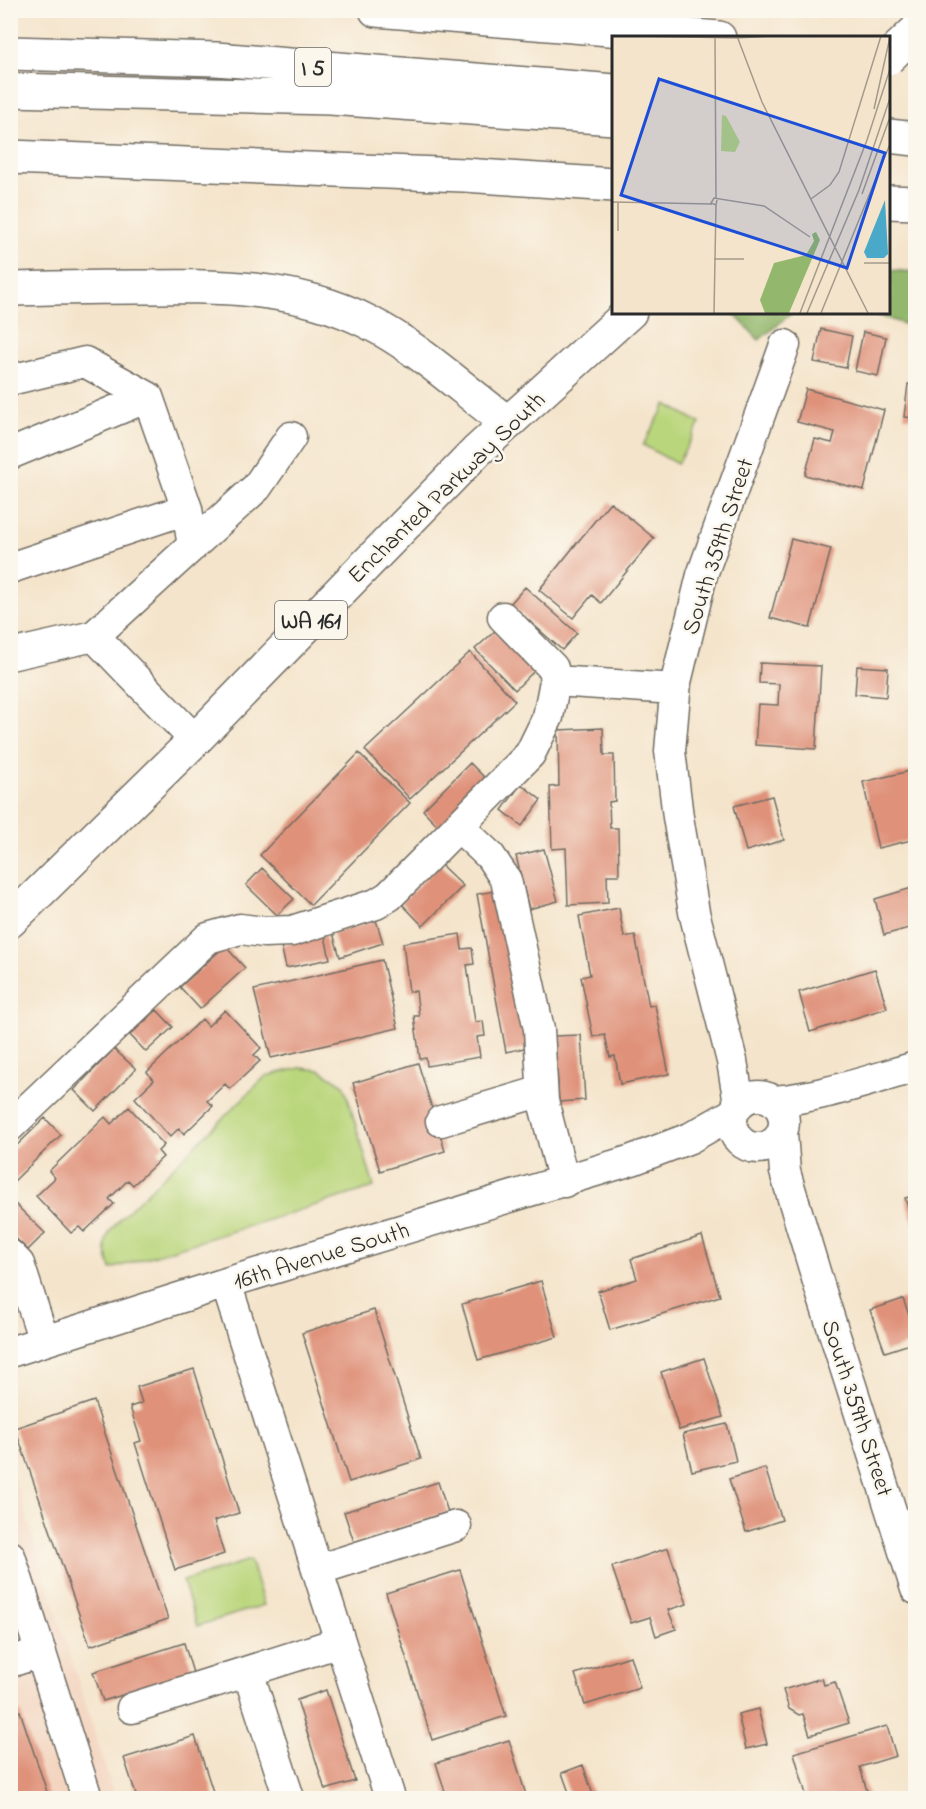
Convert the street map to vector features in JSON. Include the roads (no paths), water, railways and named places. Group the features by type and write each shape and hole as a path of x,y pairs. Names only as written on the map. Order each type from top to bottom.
{"main road":[{"path":"376,10 694,36"},
{"path":"890,56 915,31"},
{"path":"890,51 915,53"},
{"name":"I 5","path":"10,52 216,59 612,91"},
{"name":"I 5","path":"10,90 330,98 612,118"},
{"path":"890,114 915,117"},
{"path":"890,136 915,139"},
{"path":"10,157 464,175 612,184"},
{"path":"890,201 915,203"},
{"path":"10,289 196,286 250,288 296,296 367,321 401,340 508,423"},
{"name":"Enchanted Parkway South","path":"10,921 195,740 456,472 624,318"}],"street":[{"name":"South 359th Street","path":"786,345 702,575 675,689 670,751 678,817 694,912 716,999 745,1065 758,1120 781,1191 822,1295 915,1589"},
{"path":"10,380 85,362 148,397 186,509 193,546"},
{"path":"10,454 148,397"},
{"path":"10,655 94,636 257,487 291,437"},
{"path":"10,568 186,509"},
{"path":"10,1126 208,938 240,929 264,932 292,931 376,904 389,896 530,754 548,717 555,681 553,668 503,617"},
{"path":"94,636 195,740"},
{"path":"555,681 675,689"},
{"path":"458,826 490,856 506,880 539,1029 542,1091 564,1182"},
{"name":"16th Avenue South","path":"10,1352 226,1283 632,1160 706,1144 758,1120 836,1102 915,1069"},
{"path":"441,1122 542,1091"},
{"path":"10,1255 19,1264 44,1341"},
{"path":"226,1283 390,1798"},
{"path":"317,1570 456,1526"},
{"path":"10,1556 87,1798"},
{"path":"132,1708 340,1642"},
{"path":"10,1662 41,1652"},
{"path":"248,1672 289,1798"}]}
